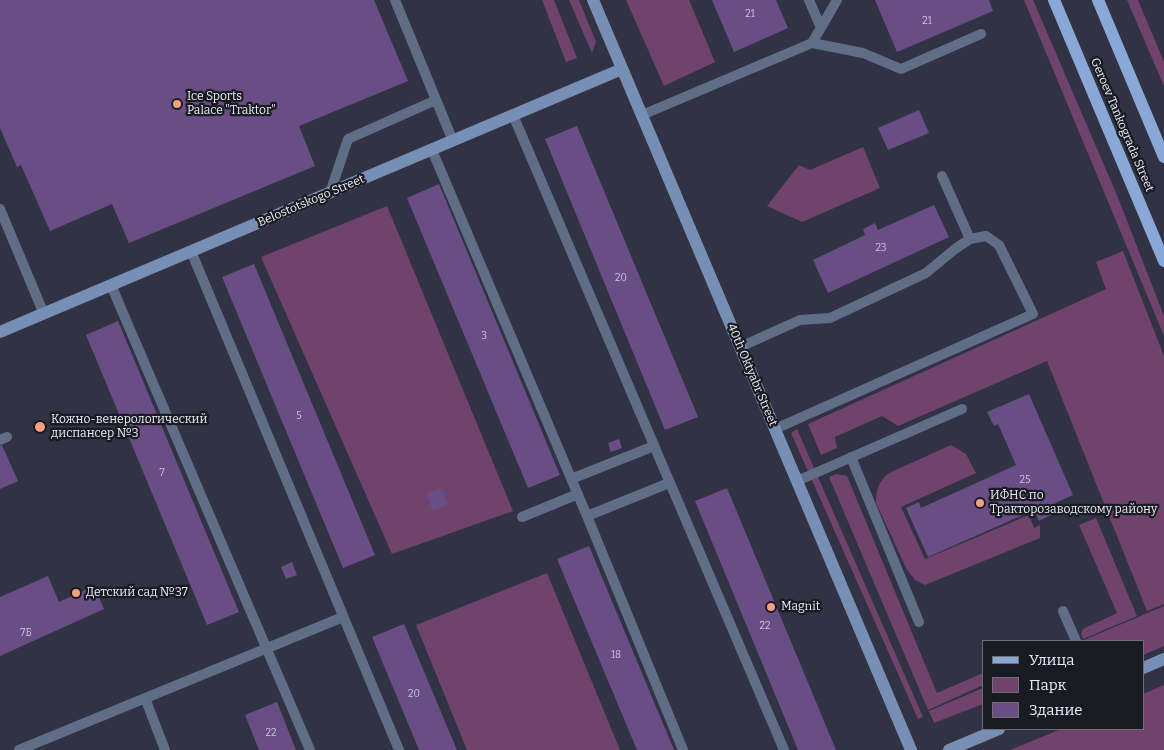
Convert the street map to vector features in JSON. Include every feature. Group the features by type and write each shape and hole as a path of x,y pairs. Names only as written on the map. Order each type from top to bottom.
{"main road":[{"name":"Geroev Tankograda Street","path":"1054,0 1164,261"},
{"path":"1098,0 1164,157"}],"street":[{"name":"40th Oktyabr Street","path":"593,0 911,750"},
{"name":"Belostotskogo Street","path":"0,332 622,69"},
{"path":"1144,668 1164,659"},
{"path":"949,750 997,730"}],"lane":[{"path":"395,0 453,141"},
{"path":"809,0 821,28"},
{"path":"812,43 838,0"},
{"path":"642,115 812,43 863,53 902,69 982,34"},
{"path":"330,193 348,139 436,100"},
{"path":"514,115 784,750"},
{"path":"432,150 572,479 683,750"},
{"path":"942,176 970,239"},
{"path":"0,208 44,314"},
{"path":"740,347 800,320 830,318 926,274 955,249 970,239 986,236 999,245 1034,314 775,429"},
{"path":"191,252 399,750"},
{"path":"111,285 310,750"},
{"path":"797,481 962,409"},
{"path":"572,479 654,446"},
{"path":"851,457 919,622"},
{"path":"587,516 669,483"},
{"path":"522,517 578,494"},
{"path":"1063,611 1076,640"},
{"path":"20,750 343,617"},
{"path":"145,698 165,750"}],"green space":[{"path":"542,0 554,0 577,58 566,62"},
{"path":"569,0 579,0 596,42 592,53"},
{"path":"626,0 689,0 715,62 664,86"},
{"path":"1024,0 1033,0 1117,195 1164,316 1164,336"},
{"path":"1127,0 1138,0 1164,62 1164,86"},
{"path":"863,147 880,188 802,222 767,206 799,165 810,170"},
{"path":"387,206 513,511 392,554 261,257"},
{"path":"1123,251 1164,356 1164,604 1147,611 1047,361 898,426 882,416 835,437 837,448 821,455 808,424 1106,289 1096,262"},
{"path":"797,429 923,717 918,719 791,433"},
{"path":"951,445 966,454 976,473 901,507 925,559 1029,515 1034,528 1040,525 1040,538 925,585 915,580 907,570 876,503 877,490 882,480 889,473"},
{"path":"836,474 847,476 937,693 982,673 982,685 928,710 829,477"},
{"path":"1096,518 1137,616 1083,639 1081,633 1083,629 1117,613 1079,525"},
{"path":"547,573 620,750 467,750 416,625"},
{"path":"1164,606 1164,646 1144,655 1144,640 1084,640"},
{"path":"1164,685 1164,750 1010,750 1059,730 1144,730 1144,694"},
{"path":"982,688 982,704 934,723 929,711"}],"building":[{"name":"Ice Sports Palace \"Traktor\"","path":"0,0 374,0 408,81 299,126 315,166 129,243 112,204 50,231 21,165 17,167 0,128"},
{"path":"712,0 776,0 788,28 734,52"},
{"path":"875,0 989,0 993,11 897,52"},
{"path":"919,110 929,133 888,150 878,128"},
{"path":"577,126 698,417 665,430 545,139"},
{"path":"439,184 560,475 528,488 407,198"},
{"path":"934,205 949,237 828,293 813,260 865,235 863,229 875,223 878,230"},
{"path":"254,264 375,555 343,568 222,277"},
{"path":"118,321 239,612 207,625 86,335"},
{"path":"1029,394 1073,495 1055,503 1059,511 1039,521 1034,510 928,557 906,508 919,502 921,508 1016,465 998,424 994,426 987,412"},
{"path":"619,439 622,448 611,452 608,443"},
{"path":"2,445 18,481 0,489 0,446"},
{"path":"442,488 448,505 433,511 426,493"},
{"path":"727,488 836,750 798,750 695,501"},
{"path":"589,546 674,750 637,750 557,559"},
{"path":"292,562 297,575 286,579 281,567"},
{"path":"48,576 59,602 94,586 104,609 0,656 0,597"},
{"path":"404,624 457,750 419,750 372,637"},
{"path":"277,702 296,750 259,750 245,715"}],"place":[{"name":"Ice Sports Palace \"Traktor\"","path":"177,104"},
{"name":"Кожно-венерологический диспансер №3","path":"40,427"},
{"name":"ИФНС по Тракторозаводскому району","path":"980,503"},
{"name":"Детский сад №37","path":"76,593"},
{"name":"Magnit","path":"771,607"}]}
